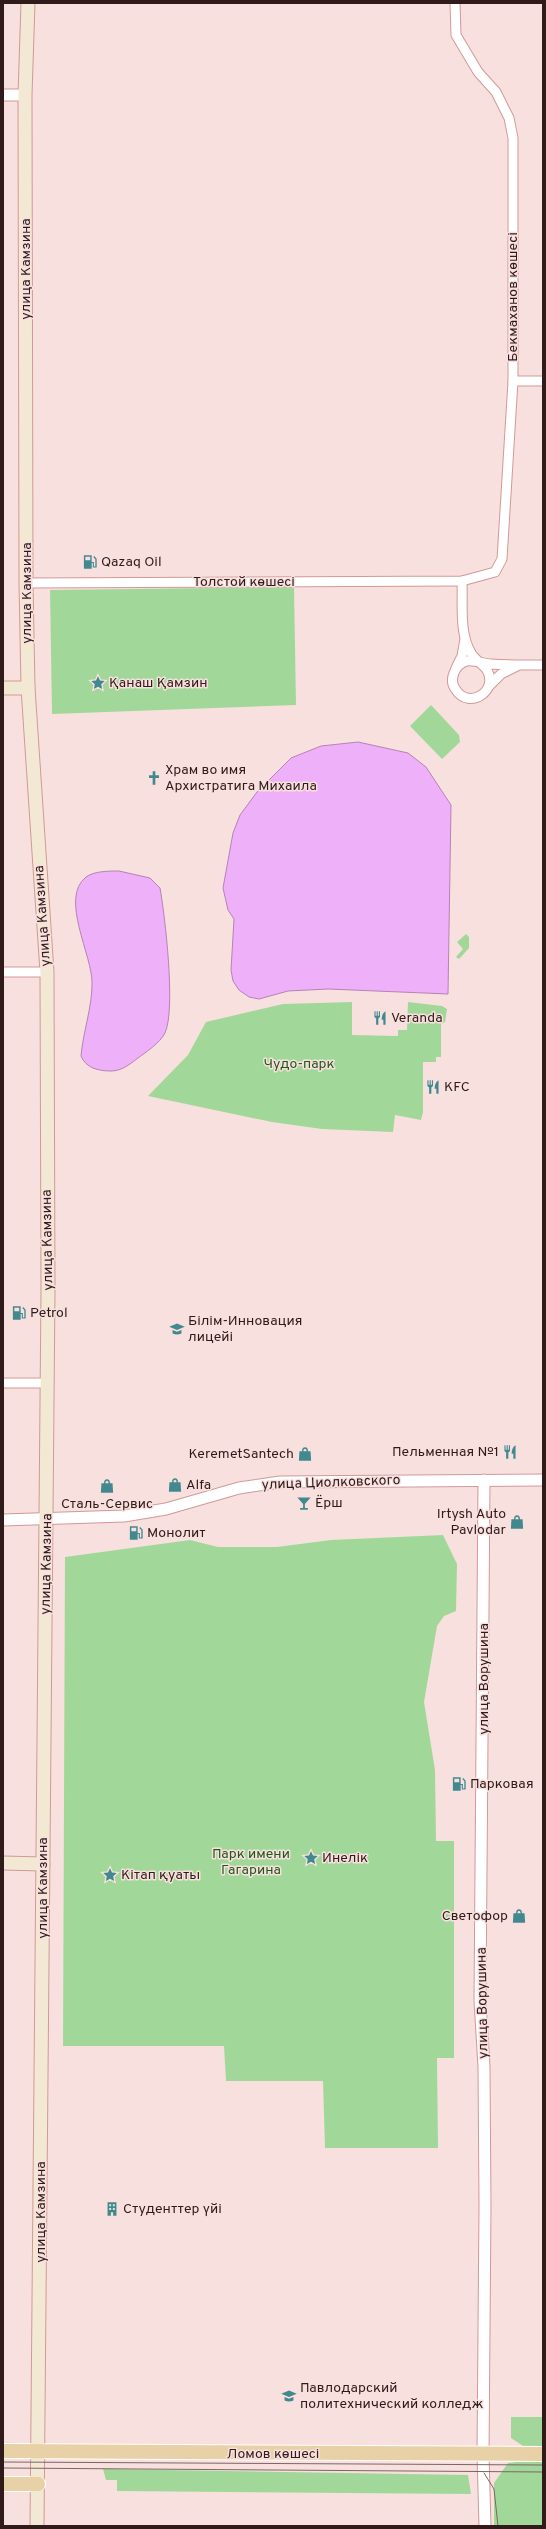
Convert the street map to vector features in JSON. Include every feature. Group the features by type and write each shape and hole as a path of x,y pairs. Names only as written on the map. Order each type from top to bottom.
{"main road":[{"name":"улица Камзина","path":"28,3 25,95 26,583 28,688 47,972 48,1383 37,2526"},
{"path":"3,688 28,688"},
{"path":"3,1863 44,1864"},
{"name":"Ломов көшесі","path":"3,2452 483,2455 543,2454"},
{"path":"3,2484 38,2484"}],"street":[{"name":"Бекмаханов көшесі","path":"455,3 456,35 478,72 496,92 509,118 513,138 513,381 502,559 495,572 462,581"},
{"path":"3,95 25,95"},
{"path":"513,381 543,381"},
{"path":"462,581 465,639 462,656 453,674 453,686 456,691 466,698 478,698 483,695 501,674 522,665"},
{"name":"Толстой көшесі","path":"26,583 462,581"},
{"path":"465,639 471,653 488,672 490,685"},
{"path":"456,668 467,662 543,665"},
{"path":"3,972 47,972"},
{"path":"3,1384 48,1383"},
{"name":"улица Ворушина","path":"484,1480 480,2001 484,2067 485,2206 483,2455 485,2526"},
{"name":"улица Циолковского","path":"3,1520 131,1515 166,1509 239,1488 280,1482 543,1480"}],"green space":[{"path":"294,587 296,705 52,714 50,590"},
{"path":"431,705 459,735 460,742 442,759 410,726"},
{"path":"466,934 469,937 469,948 459,959 456,957 463,949 457,942"},
{"name":"Чудо-парк","path":"352,1002 352,1035 398,1036 398,1030 407,1030 408,1002 442,1006 447,1009 445,1022 441,1024 441,1057 436,1057 436,1062 423,1062 423,1112 421,1120 395,1115 393,1132 322,1129 272,1122 148,1096 188,1055 206,1022 283,1004"},
{"name":"Парк имени Гагарина","path":"443,1535 457,1564 456,1611 444,1616 437,1626 424,1702 435,1770 436,1841 454,1841 454,2058 437,2058 438,2148 325,2148 323,2081 226,2081 224,2046 63,2046 65,1557 190,1540 218,1547 277,1547 331,1540"},
{"path":"511,2417 543,2417 543,2446 523,2446 511,2438"},
{"path":"543,2459 543,2526 494,2526 494,2483 508,2463"},
{"path":"103,2469 468,2475 471,2494 117,2491 117,2480 106,2480"}],"shaded area":[{"path":"358,742 408,753 426,767 451,805 448,994 328,989 288,991 259,999 249,997 239,990 233,981 231,970 234,919 228,910 223,888 233,833 240,815 257,792 291,758 321,746"},
{"path":"119,871 150,878 160,888 167,940 170,1004 168,1021 163,1037 149,1050 126,1067 115,1071 106,1071 89,1066 81,1056 91,1002 92,984 88,958 76,913 76,899 79,886 89,875 97,872"}],"tram line":[{"path":"3,2462 543,2465"},
{"path":"3,2468 543,2472"},
{"path":"484,2473 494,2489 498,2526"}],"place":[{"name":"Qazaq Oil","path":"90,562"},
{"name":"Қанаш Қамзин","path":"98,683"},
{"name":"Храм во имя Архистратига Михаила","path":"154,778"},
{"name":"Veranda","path":"380,1018"},
{"name":"KFC","path":"433,1087"},
{"name":"Petrol","path":"19,1313"},
{"name":"Білім-Инновация лицейі","path":"177,1329"},
{"name":"Пельменная №1","path":"510,1452"},
{"name":"KeremetSantech","path":"305,1454"},
{"name":"Alfa","path":"175,1485"},
{"name":"Сталь-Сервис","path":"107,1486"},
{"name":"Ёрш","path":"304,1503"},
{"name":"Irtysh Auto Pavlodar","path":"517,1522"},
{"name":"Монолит","path":"136,1533"},
{"name":"Парковая","path":"459,1784"},
{"name":"Инелік","path":"311,1858"},
{"name":"Кітап қуаты","path":"110,1875"},
{"name":"Светофор","path":"519,1916"},
{"name":"Студенттер үйі","path":"112,2209"},
{"name":"Павлодарский политехнический колледж","path":"289,2396"}]}
